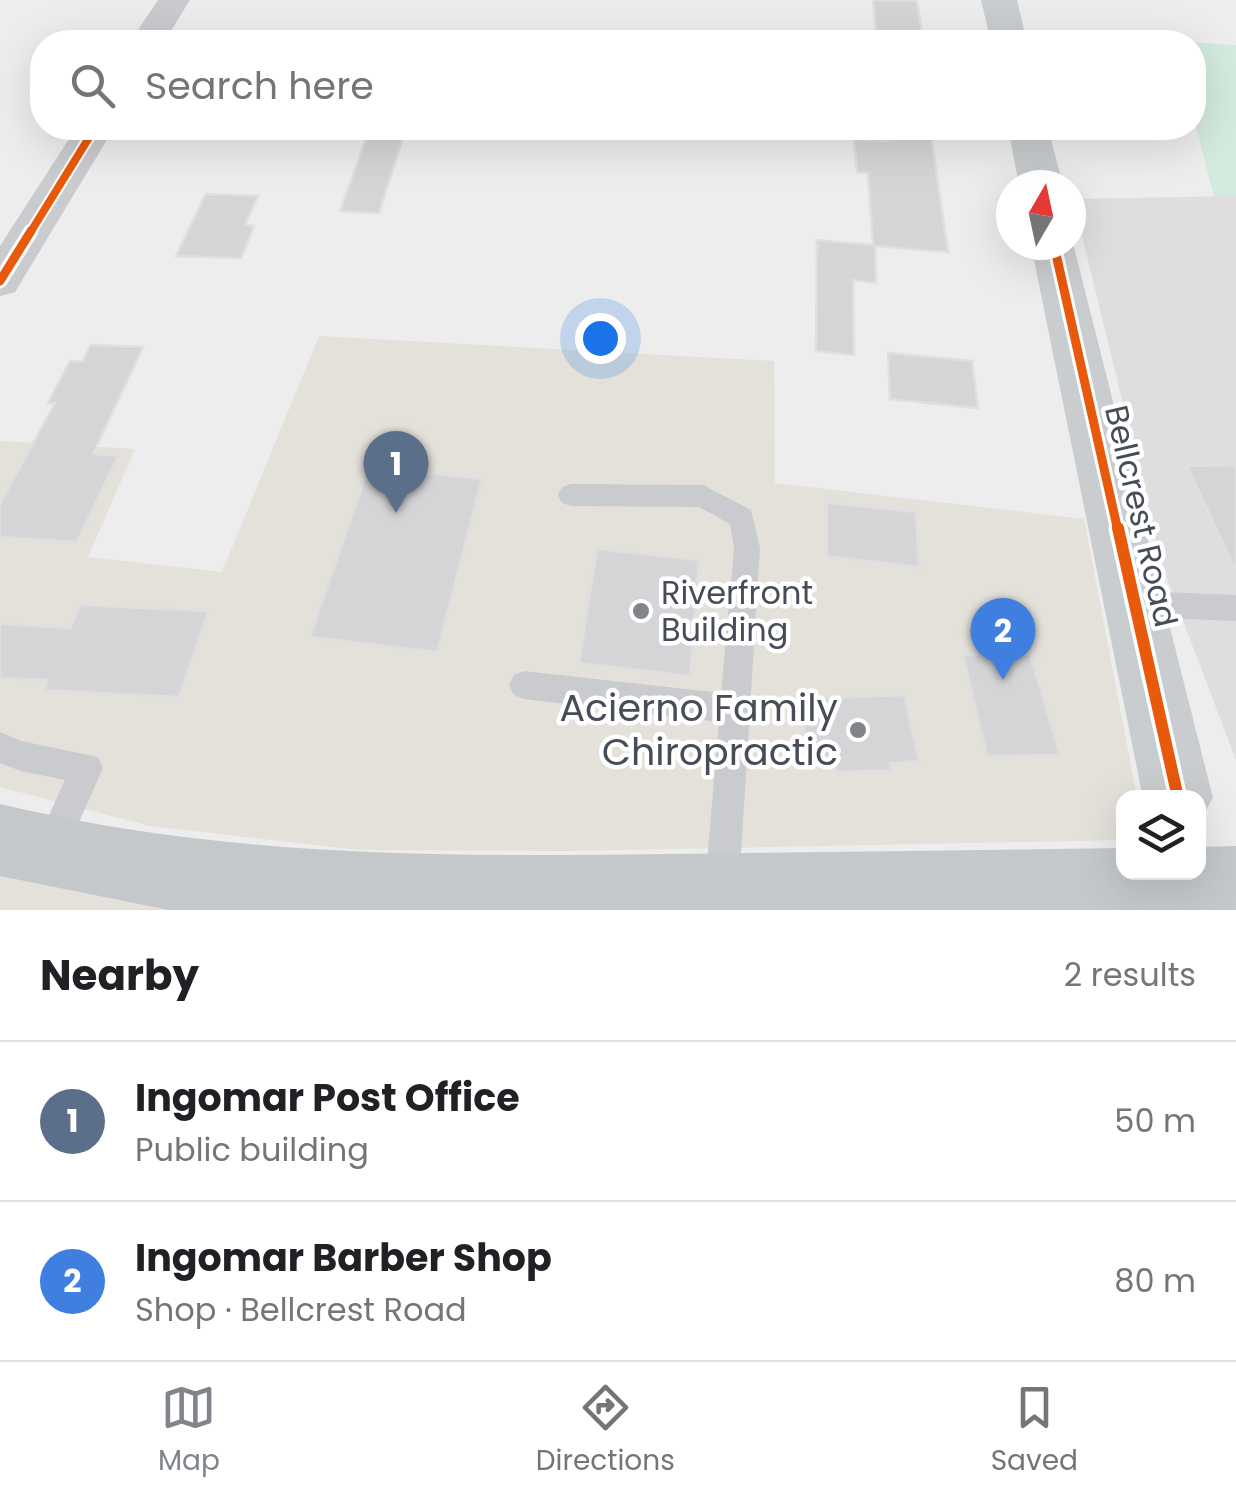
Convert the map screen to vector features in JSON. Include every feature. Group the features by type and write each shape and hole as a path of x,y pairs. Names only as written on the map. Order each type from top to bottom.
{"main road":[{"path":"24,846 201,880 331,892 722,890 1210,880"}],"street":[{"path":"155,30 174,0"},
{"path":"999,0 1006,30"},
{"path":"0,280 87,140"},
{"path":"1031,140 1038,170"},
{"name":"Bellcrest Road","path":"1057,260 1176,790"}],"lane":[{"path":"572,495 703,496 742,518 747,548 722,890"},
{"path":"1135,604 1236,608"},
{"path":"524,685 735,709"},
{"path":"0,747 21,756 86,768 24,846"}],"shaded area":[{"path":"1236,196 1236,760 1163,568 1086,252 1086,199"},
{"path":"319,336 774,361 775,483 1084,519 1136,790 1116,790 1116,840 572,851 359,850 150,826 0,787 0,441 135,449 88,557 222,572"},
{"path":"0,840 649,910 0,910"}],"green space":[{"path":"1206,43 1236,45 1236,196 1214,196 1199,140 1206,140"}],"building":[{"path":"873,0 917,0 921,30 876,30"},
{"path":"366,140 402,140 379,213 340,211"},
{"path":"854,140 932,140 948,252 875,246 876,283 853,280 854,355 816,351 817,240 873,245 868,173 857,172"},
{"path":"206,194 258,196 245,225 254,226 241,258 176,256"},
{"path":"91,345 143,347 93,454 118,456 77,542 0,537 0,504 55,403 48,403 70,361 82,362"},
{"path":"888,353 972,361 978,408 890,399"},
{"path":"1236,465 1236,571 1187,466"},
{"path":"369,467 482,479 437,652 310,637"},
{"path":"827,503 916,512 919,567 827,556"},
{"name":"Riverfront Building","path":"597,549 699,560 690,676 579,663"},
{"path":"81,605 208,611 179,697 44,690 48,680 0,678 0,624 70,628"},
{"path":"1009,628 1017,654 1030,654 1060,755 987,756 963,655 977,655 970,629"},
{"name":"Acierno Family Chiropractic","path":"904,695 919,761 890,763 891,770 837,772 835,761 810,762 800,699"}],"cycle path":[{"path":"0,281 88,140"},
{"path":"1057,260 1176,790"}],"place":[{"name":"Ingomar Post Office","path":"396,513"},
{"name":"Riverfront Building","path":"641,611"},
{"name":"Ingomar Barber Shop","path":"1003,680"},
{"name":"Acierno Family Chiropractic","path":"858,730"}]}
